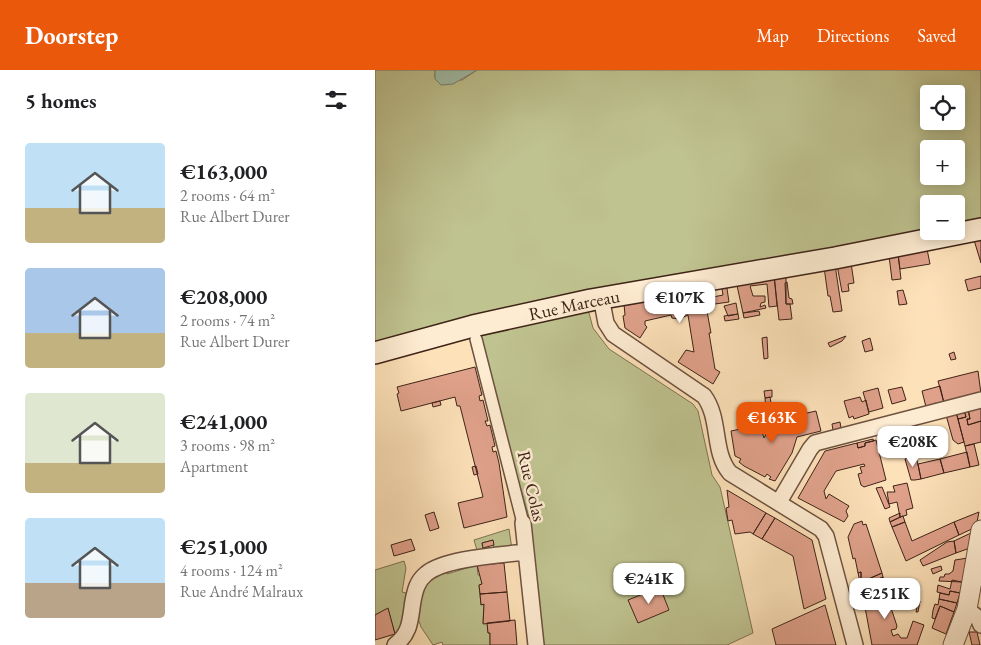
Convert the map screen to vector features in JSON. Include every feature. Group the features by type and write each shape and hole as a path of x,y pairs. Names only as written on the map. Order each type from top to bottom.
{"main road":[{"name":"Rue Marceau","path":"375,353 473,326 601,297 835,258 981,230"}],"street":[{"path":"601,297 606,323 613,334 698,390 709,402 726,468 734,476 821,528 826,536 855,645"},
{"name":"Rue Colas","path":"476,339 523,523 536,645"},
{"path":"779,502 809,449 815,443 981,400"},
{"path":"953,645 967,609 981,530"},
{"path":"395,645 409,630 416,588 426,573 434,568 478,557 526,552"},
{"path":"967,609 979,618 981,625"}],"green space":[{"path":"375,70 435,70 435,79 462,80 477,70 981,70 981,223 965,226 965,195 920,195 920,233 375,346"},
{"path":"576,309 589,313 593,328 609,349 693,404 698,411 712,475 720,487 753,633 727,645 543,645 531,524 502,424 478,330"},
{"path":"509,529 512,549 494,550 493,540 482,543 483,548 489,547 491,551 478,554 474,540"},
{"path":"404,561 406,568 402,592 410,594 405,620 396,637 388,609 375,615 375,570"},
{"path":"477,565 478,575 481,575 482,584 479,585 481,605 484,604 483,623 487,623 488,633 490,633 490,645 443,645 442,642 433,645 421,627 416,613 424,582 447,570 447,574"}],"shaded area":[{"path":"435,70 477,70 453,84 441,85 435,79"}],"building":[{"path":"981,239 981,263 974,240"},
{"path":"927,249 930,264 900,269 898,254"},
{"path":"898,254 901,279 892,280 889,256"},
{"path":"851,263 854,283 848,284 849,291 842,292 837,265"},
{"path":"835,265 842,311 833,312 830,296 828,296 824,267"},
{"path":"786,273 786,304 790,304 792,319 779,320 774,275"},
{"path":"774,275 777,306 769,307 767,284 750,286 753,296 765,296 765,302 761,303 760,307 765,305 766,308 743,313 736,281"},
{"path":"981,276 981,288 968,291 965,280"},
{"path":"726,282 729,302 715,304 713,297 723,295 721,283"},
{"path":"787,282 789,298 792,299 793,304 786,304 785,283"},
{"path":"710,285 715,304 706,306 711,333 709,333 715,369 720,372 713,384 678,362 686,350 694,352 688,315 679,319 672,318 671,315 645,321 647,327 640,338 625,328 623,316 625,315 624,304"},
{"path":"903,290 907,304 899,305 897,291"},
{"path":"736,303 738,314 728,316 724,306"},
{"path":"759,311 760,315 744,318 743,313"},
{"path":"738,314 739,319 725,321 724,316"},
{"path":"846,336 842,341 830,347 828,343"},
{"path":"767,337 768,358 764,359 762,338"},
{"path":"870,338 873,350 865,352 862,341"},
{"path":"954,352 956,359 951,360 949,354"},
{"path":"475,367 482,395 479,396 480,401 483,400 488,421 485,421 487,426 490,425 495,446 492,447 493,452 496,451 499,463 507,517 464,528 458,503 483,497 460,406 457,406 455,397 401,411 397,387"},
{"path":"978,371 981,394 944,403 938,381"},
{"path":"940,386 944,403 937,405 936,403 926,407 922,391"},
{"path":"902,387 906,400 892,404 888,390"},
{"path":"878,388 883,408 869,412 863,392"},
{"path":"772,390 772,397 765,398 764,391"},
{"path":"770,397 772,409 766,411 765,398"},
{"path":"860,397 862,402 866,400 869,414 854,419 853,416 849,418 844,401"},
{"path":"440,401 441,405 433,407 432,403"},
{"path":"981,406 981,421 968,425 967,419 970,419 968,409"},
{"path":"968,409 970,419 967,419 968,425 981,421 981,442 965,446 958,419 966,417 964,410"},
{"path":"964,410 966,417 958,419 956,412"},
{"path":"816,411 821,431 797,437 792,453 775,481 769,479 771,477 767,474 765,477 744,466 739,462 741,459 735,456 731,431 760,425 764,438 773,422 781,427 785,418"},
{"path":"956,412 964,442 958,444 953,440 946,415"},
{"path":"840,422 841,428 833,430 832,424"},
{"path":"873,439 874,441 865,443 865,446 858,448 857,443"},
{"path":"876,440 886,480 864,487 861,485 858,474 862,473 860,467 865,466 864,464 836,471 824,491 826,499 829,494 849,506 846,511 848,516 844,522 798,498 825,451 857,443 858,448 865,446 865,443"},
{"path":"974,444 979,465 970,467 965,446"},
{"path":"967,452 970,467 944,473 940,459"},
{"path":"916,456 921,479 911,480 905,459"},
{"path":"940,459 944,473 921,479 918,464"},
{"path":"476,466 478,474 474,475 472,467"},
{"path":"907,483 913,508 906,510 907,515 900,517 897,502 889,504 887,492 895,492 893,486"},
{"path":"882,487 890,507 885,509 876,488"},
{"path":"727,490 766,513 753,534 750,532 735,534 732,520 728,521 726,508 729,507"},
{"path":"434,512 439,528 430,531 425,515"},
{"path":"979,512 976,527 959,535 954,522"},
{"path":"766,513 775,518 762,539 753,534"},
{"path":"900,513 900,517 890,522 889,518"},
{"path":"903,516 905,522 892,527 890,522"},
{"path":"775,518 812,540 826,599 804,609 793,556 762,539"},
{"path":"862,521 863,525 866,524 882,573 864,581 861,579 861,572 858,573 848,537 854,524"},
{"path":"905,522 912,541 954,522 959,535 906,561 892,527"},
{"path":"971,533 970,548 956,553 954,541"},
{"path":"411,539 415,550 394,556 391,545"},
{"path":"493,540 494,545 483,548 482,543"},
{"path":"954,541 956,553 923,566 920,560 947,542"},
{"path":"968,558 962,582 939,581 940,577 944,577 945,574 953,571 955,560"},
{"path":"504,563 507,592 480,594 479,585 482,584 477,565"},
{"path":"941,566 942,570 933,574 931,569"},
{"path":"861,572 861,579 864,581 882,573 883,577 863,586 865,591 862,591 858,573"},
{"path":"883,577 886,588 881,589 879,579"},
{"path":"879,579 882,599 880,608 890,605 897,626 896,629 891,630 893,636 898,634 901,638 907,638 913,621 924,625 917,645 872,645 862,591 865,591 863,586"},
{"path":"952,580 962,582 960,593 950,591 949,595 937,592 938,585 950,589"},
{"path":"660,587 669,610 638,623 628,600"},
{"path":"950,591 960,593 957,603 939,599 940,593 949,595"},
{"path":"507,592 510,621 483,624 484,604 481,605 480,594"},
{"path":"939,599 957,603 954,612 940,606 935,619 932,618 933,610 935,604 938,605"},
{"path":"918,601 920,601 918,612 916,612"},
{"path":"825,605 836,645 776,645 772,629"},
{"path":"940,606 954,612 946,634 932,628"},
{"path":"388,608 395,634 375,640 375,615"},
{"path":"515,620 517,645 490,645 490,633 488,633 487,623"},
{"path":"969,632 977,632 980,645 972,645"}]}
